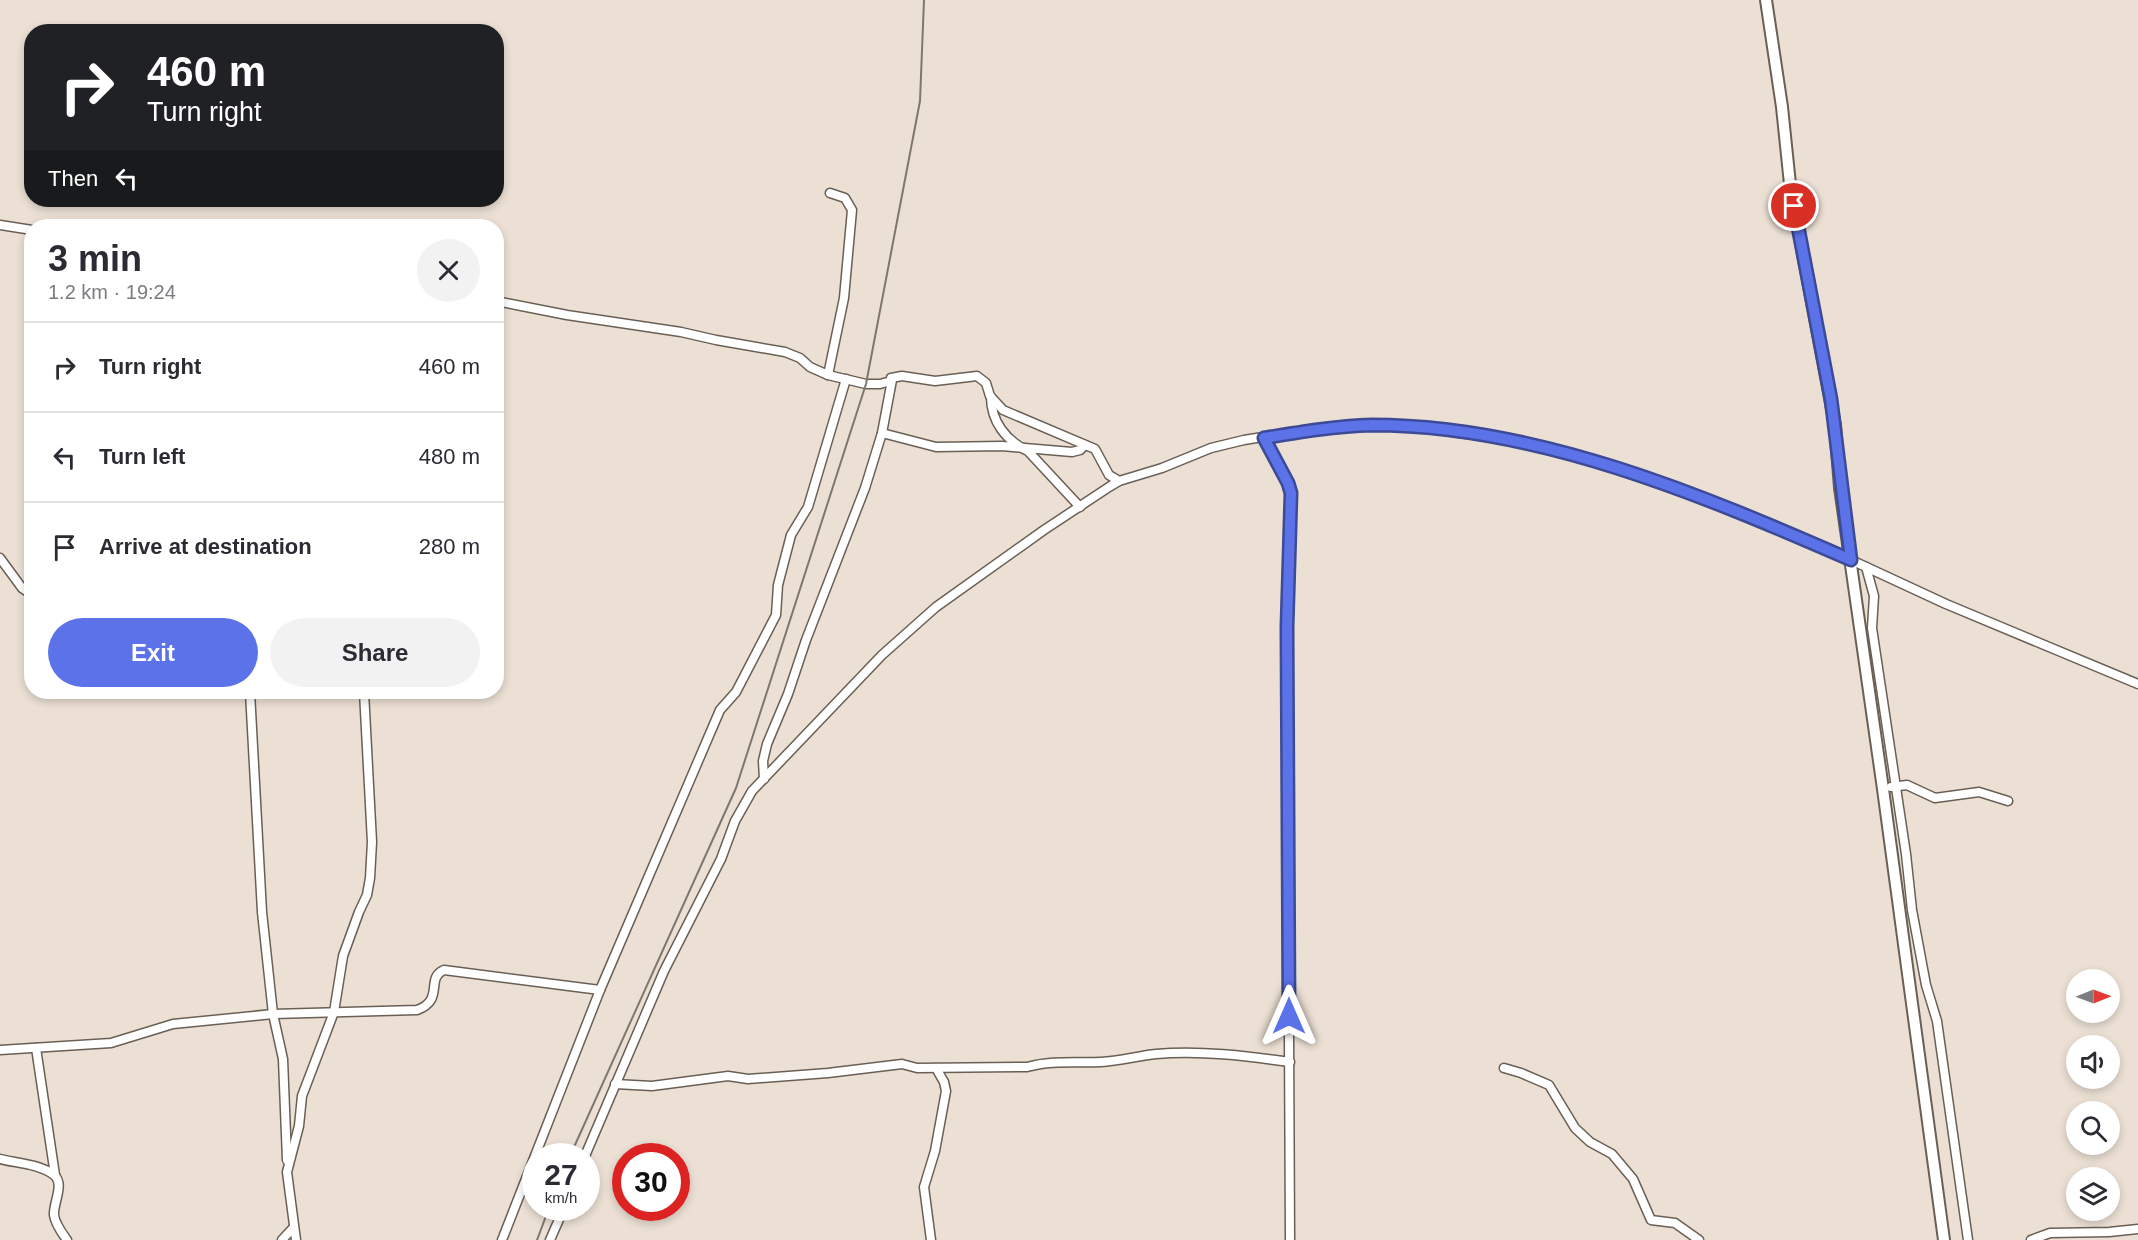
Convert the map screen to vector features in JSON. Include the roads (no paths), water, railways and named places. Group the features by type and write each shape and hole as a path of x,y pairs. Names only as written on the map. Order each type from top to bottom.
{"street":[{"path":"1766,0 1782,107 1790,184 1832,408 1944,1240"},
{"path":"828,375 844,298 852,210 845,198 830,193"},
{"path":"0,225 24,229"},
{"path":"504,303 785,352 828,375 866,384 880,384 892,380 891,378 902,376 935,381 977,376 986,383 991,397 998,406 1010,414 1095,449 1109,475 1119,481"},
{"path":"502,1240 600,990 720,710 736,692 776,615 778,585 791,535 808,507 846,379"},
{"path":"764,779 763,761 766,744 858,507 882,433 892,380"},
{"path":"991,397 991,411 1007,436 1020,448 1028,451 1080,507"},
{"path":"590,1143 664,970 721,859 735,821 752,791 882,655 936,607 1119,481 1171,465 1211,448 1244,440 1313,429 1371,425 1427,428 1509,440 1596,462 1737,511 1946,604 2138,684"},
{"path":"882,433 936,447 1020,448 1072,452 1080,450 1085,445"},
{"path":"1264,438 1291,493 1287,627 1290,1240"},
{"path":"0,558 24,589"},
{"path":"1866,567 1874,596 1872,628 1906,854 1912,910 1926,985 1937,1021 1968,1240"},
{"path":"250,699 262,912 273,1014 283,1059 287,1172 297,1239"},
{"path":"287,1172 299,1126 302,1096 334,1012 343,956 358,912 367,895 372,842 364,699"},
{"path":"1883,789 1907,785 1935,798 1979,792 2008,801"},
{"path":"0,1050 111,1043 173,1024 273,1014 411,1011 422,1008 431,1001 436,976 444,970 600,990"},
{"path":"36,1048 55,1175 58,1181 54,1218 67,1240"},
{"path":"615,1084 651,1086 728,1076 748,1079 902,1064 917,1068 1011,1068 1044,1064 1104,1062 1156,1054 1202,1053 1290,1062"},
{"path":"931,1240 924,1187 935,1151 946,1091 936,1068"},
{"path":"1504,1068 1549,1085 1575,1128 1590,1142 1612,1154 1633,1179 1651,1220 1675,1223 1699,1240"},
{"path":"0,1159 41,1168 55,1175"},
{"path":"550,1240 558,1221"},
{"path":"282,1240 294,1227"},
{"path":"2031,1240 2050,1233 2138,1229"}],"railway":[{"path":"576,1143 736,788 866,384 920,101 924,0"},
{"path":"537,1240 544,1221"}]}
